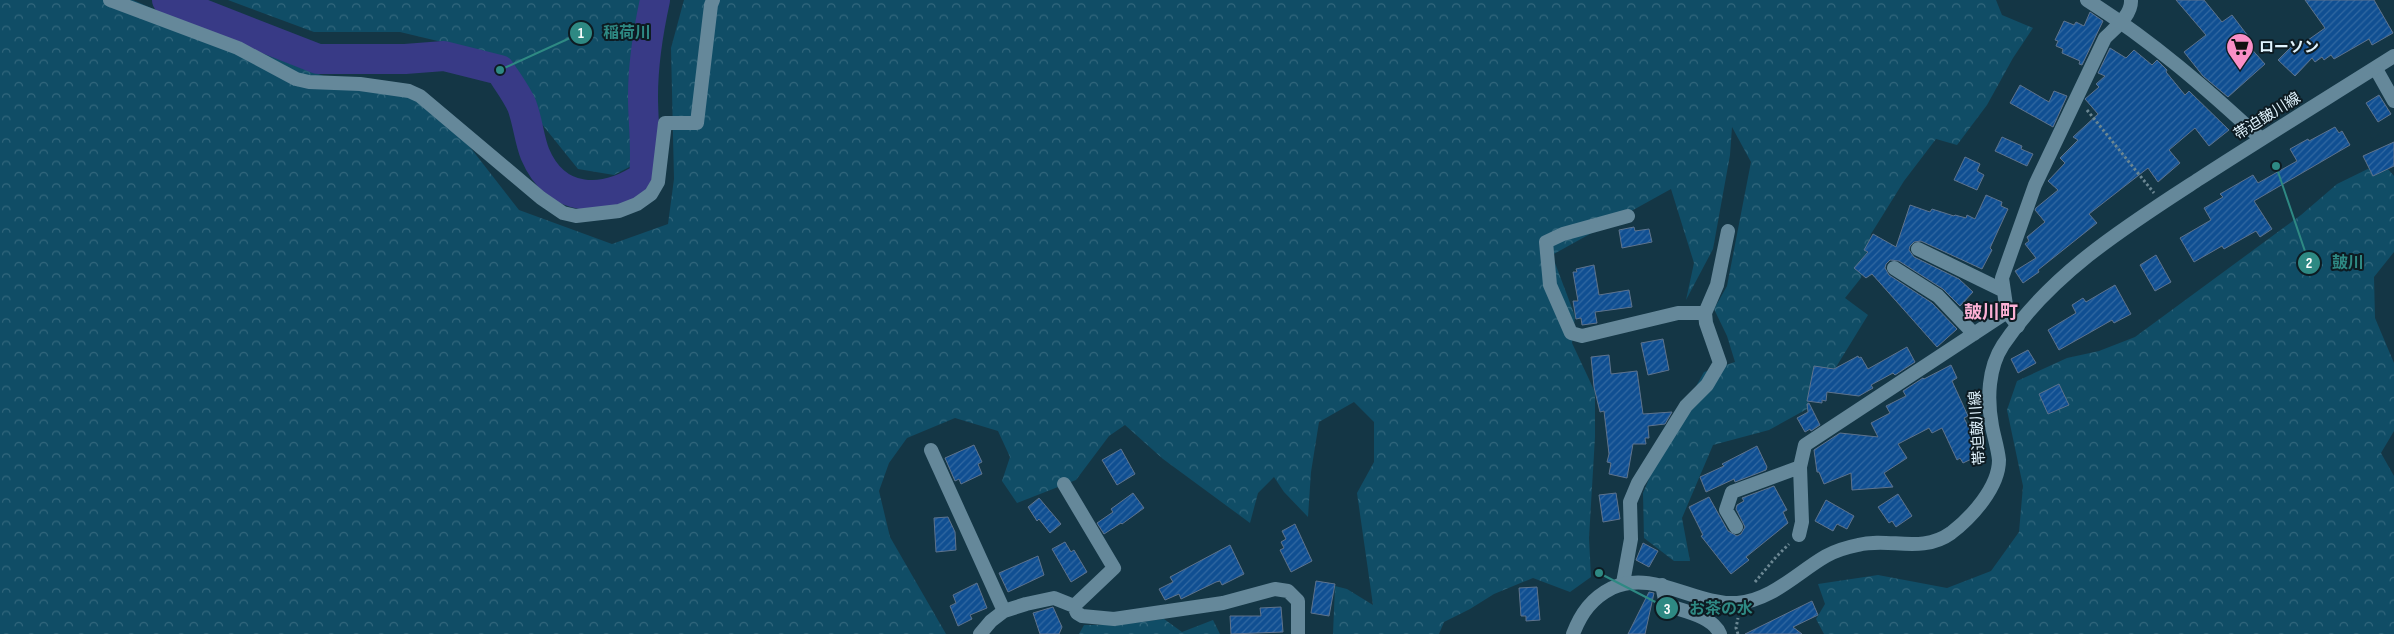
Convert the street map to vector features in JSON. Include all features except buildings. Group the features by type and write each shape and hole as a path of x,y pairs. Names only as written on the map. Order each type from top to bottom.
{"street":[{"path":"110,0 238,48 296,79 309,82 360,84 399,89 420,96 541,198 563,213 576,216 619,211 637,204 651,194 658,182 665,123 697,123 713,0"},
{"path":"2087,0 2122,22 2199,81 2261,139"},
{"path":"2018,326 2007,312 2002,290 2002,278 2035,185 2105,38 2122,22 2131,6 2131,0"},
{"name":"帯迫皷川線","path":"1574,634 1578,621 1593,600 1623,583 1642,582 1662,586 1695,597 1719,602 1740,603 1762,596 1785,584 1828,555 1860,544 1925,543 1951,533 1983,499 1997,471 1999,459 1991,417 1990,379 1996,357 2018,326 2047,292 2129,224 2394,56"},
{"path":"2376,68 2394,101"},
{"path":"1628,216 1562,234 1546,242 1550,285 1571,333 1582,336 1678,313 1705,313"},
{"path":"1623,583 1631,539 1630,502 1638,483 1686,406 1707,385 1720,363 1706,323 1705,313 1717,285 1728,231"},
{"path":"1918,249 2002,290"},
{"path":"1894,268 1938,296 1974,334"},
{"path":"1798,536 1802,522 1800,467 1805,445 2007,312"},
{"path":"931,450 1004,612"},
{"path":"1736,527 1726,510 1732,492 1800,467"},
{"path":"1064,484 1114,568 1074,606"},
{"path":"1662,586 1666,605 1698,616 1718,628 1720,634"},
{"path":"980,634 991,621 1004,612 1026,604 1054,598 1074,606 1077,613 1082,616 1114,620 1223,603 1275,589 1288,591 1298,600 1298,634"}],"path":[{"path":"2077,98 2131,167 2163,202"},
{"path":"1752,586 1776,557 1798,536"},
{"path":"1738,634 1736,628 1739,615"}],"green space":[{"path":"0,0 133,0 213,35 329,78 388,84 445,115 519,210 612,244 668,224 674,179 671,48 684,0 1996,0 2002,15 2033,28 2013,58 1987,105 1957,145 1936,139 1904,181 1871,234 1861,278 1845,298 1868,315 1833,372 1816,366 1807,409 1769,430 1713,445 1682,518 1690,561 1674,561 1644,538 1643,493 1663,446 1704,372 1735,362 1727,336 1714,309 1727,286 1751,162 1732,127 1730,155 1713,249 1686,300 1694,263 1671,189 1552,255 1575,316 1572,343 1595,392 1595,437 1589,538 1591,577 1570,592 1533,578 1494,594 1444,622 1439,634 1333,634 1335,586 1347,589 1373,605 1357,493 1374,462 1374,422 1354,402 1319,422 1311,472 1308,517 1284,492 1274,477 1258,493 1250,523 1163,459 1125,425 1109,436 1076,480 1017,503 1002,481 1010,457 998,431 955,418 907,438 889,463 879,491 890,537 946,634 0,634"},
{"path":"228,0 650,0 642,19 637,163 614,175 578,169 516,92 467,48 400,32 314,32"},
{"path":"2382,162 2394,176 2394,252 2374,277 2375,318 2394,363 2394,431 2381,453 2394,476 2394,634 1824,634 1816,619 1825,604 1818,584 1878,575 1947,588 1991,571 2019,532 2023,486 2007,410 2017,381 2067,358 2099,351 2135,337 2301,215 2337,184"},
{"path":"1164,619 1182,632 1213,620 1220,634 1079,634 1084,625 1116,625"}],"waterway":[{"path":"167,0 318,59 405,59 444,56 500,70 522,106 535,154 544,170 555,182 568,190 582,194 597,195 629,186 644,177 644,72 655,0"}],"place":[{"name":"稲荷川","path":"500,70"},
{"name":"ローソン","path":"2240,71"},
{"name":"皷川","path":"2276,166"},
{"name":"お茶の水","path":"1599,573"}],"district":[{"name":"皷川町","path":"1991,312"}]}
